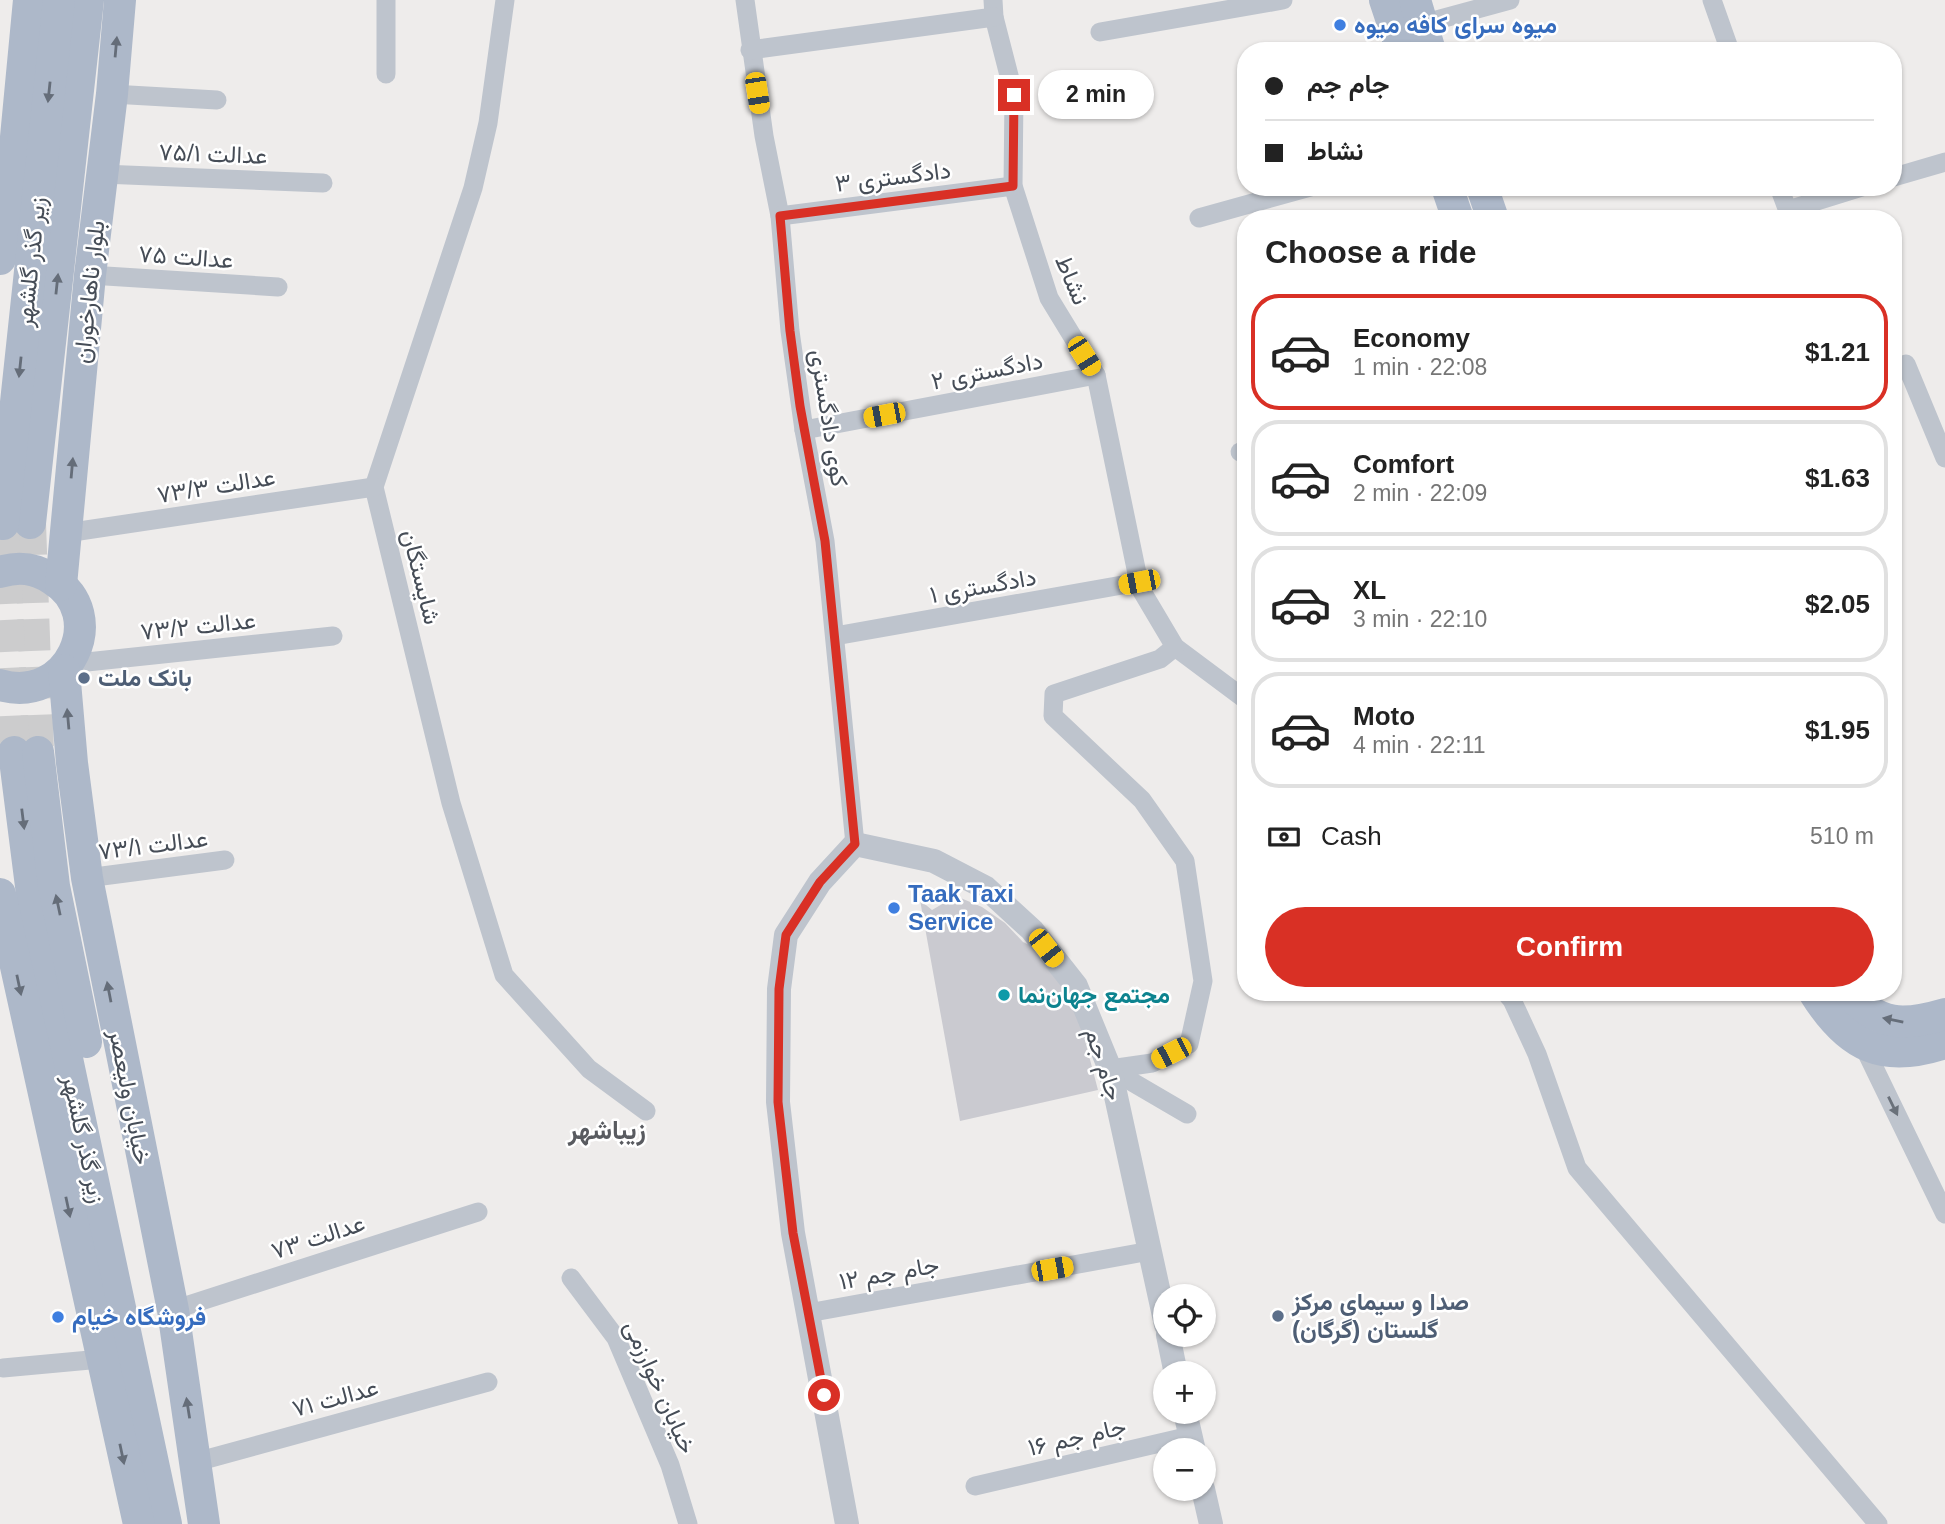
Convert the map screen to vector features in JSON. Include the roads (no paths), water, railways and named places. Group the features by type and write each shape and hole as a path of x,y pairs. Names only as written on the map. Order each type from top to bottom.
{"main road":[{"path":"0,260 8,135 29,0"},
{"name":"زیر گذر گلشهر","path":"11,527 59,0"},
{"name":"زیر گذر گلشهر","path":"11,527 88,0"},
{"name":"بلوار ناهارخوران","path":"61,584 90,275 112,94 120,0"},
{"path":"1385,0 1399,42"},
{"path":"11,527 29,536 67,524"},
{"path":"0,572 15,568 40,571 61,584 75,604 80,627 76,650 66,667 48,682 31,688 12,689 0,685"},
{"name":"خیابان ولیعصر","path":"66,667 72,763 87,878 173,1310 204,1524"},
{"path":"17,749 25,738 47,744 72,763"},
{"name":"زیر گذر گلشهر","path":"17,749 32,894 166,1524"},
{"name":"زیر گذر گلشهر","path":"17,749 54,886 184,1524"},
{"path":"0,894 139,1524"},
{"path":"1820,1001 1827,1013 1863,1045 1890,1053 1921,1051 1945,1043"},
{"path":"1857,1001 1871,1014 1894,1022 1919,1022 1945,1014"}],"street":[{"path":"386,0 386,74"},
{"path":"374,486 473,188 488,123 505,0"},
{"name":"کوی دادگستری","path":"745,0 750,50 780,216 790,331 804,430 825,541 855,844"},
{"path":"1100,32 1283,0"},
{"path":"1422,25 1510,0"},
{"path":"1712,0 1727,42"},
{"path":"750,50 994,8"},
{"name":"نشاط","path":"994,8 1014,95 1013,186 1049,298 1096,375 1139,582 1175,647"},
{"path":"112,94 217,100"},
{"path":"1902,175 1945,162"},
{"name":"۷۵/۱ عدالت","path":"102,174 323,183"},
{"name":"دادگستری ۳","path":"780,216 1013,186"},
{"path":"1199,218 1278,196"},
{"path":"1800,210 1838,196"},
{"name":"۷۵ عدالت","path":"90,275 278,288"},
{"path":"1906,364 1945,458"},
{"name":"دادگستری ۲","path":"804,430 1096,375"},
{"name":"۷۳/۳ عدالت","path":"67,524 374,486"},
{"name":"شایستگان","path":"374,486 451,803 504,975 589,1069 646,1111"},
{"name":"دادگستری ۱","path":"835,636 1139,582"},
{"name":"عدالت ۷۳/۲","path":"66,667 333,636"},
{"path":"1110,1069 1152,1063 1189,1044 1203,981 1185,861 1143,800 1053,716 1054,694 1160,659 1175,647 1237,693"},
{"path":"847,1524 793,1233 778,1102 779,989 786,935 820,882 855,844"},
{"name":"جام جم","path":"855,844 934,861 986,888 1032,930 1076,986 1110,1069 1157,1284"},
{"name":"عدالت ۷۳/۱","path":"87,878 225,860"},
{"path":"1512,1001 1537,1054 1577,1168 1878,1524"},
{"path":"1863,1045 1945,1214"},
{"path":"1110,1069 1187,1114"},
{"name":"عدالت ۷۳","path":"173,1310 478,1212"},
{"name":"۱۲ جام جم","path":"808,1313 1150,1251"},
{"name":"خیابان خوارزمی","path":"571,1278 616,1338 670,1465 688,1524"},
{"path":"3,1368 101,1359"},
{"name":"عدالت ۷۱","path":"196,1462 488,1382"},
{"name":"۱۶ جام جم","path":"975,1486 1153,1452"},
{"path":"1206,1501 1211,1524"}],"tunnel":[{"path":"30,523 38,752"},
{"path":"3,524 14,752"}],"place":[{"name":"میوه سرای کافه میوه","path":"1340,25"},
{"name":"بانک ملت","path":"84,678"},
{"name":"Taak Taxi Service","path":"894,908"},
{"name":"مجتمع جهان‌نما","path":"1004,995"},
{"name":"صدا و سیمای مرکز گلستان (گرگان)","path":"1278,1316"},
{"name":"فروشگاه خیام","path":"58,1317"}],"district":[{"name":"زیباشهر","path":"607,1130"}]}
